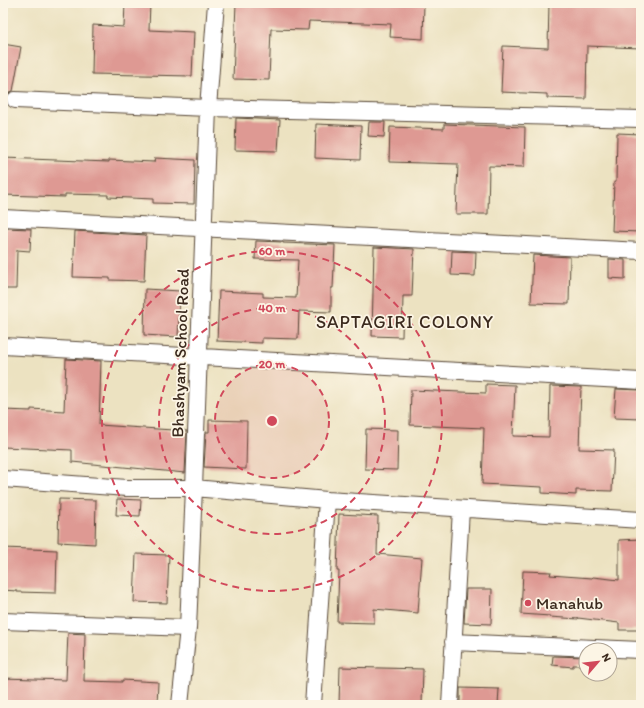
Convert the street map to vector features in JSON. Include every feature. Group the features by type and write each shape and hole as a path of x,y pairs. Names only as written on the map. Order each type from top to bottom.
{"street":[{"name":"Bhashyam School Road","path":"180,705 188,628 208,108 216,3"},
{"path":"15,100 208,108 641,119"},
{"path":"3,218 641,251"},
{"path":"3,346 641,381"},
{"path":"3,479 127,488 194,488 327,500 641,520"},
{"path":"313,705 327,500"},
{"path":"450,705 461,509"},
{"path":"3,621 188,628"},
{"path":"453,642 641,650"}],"building":[{"path":"125,3 150,3 149,30 194,32 192,76 92,74 93,25 124,27"},
{"path":"236,3 424,3 423,39 390,37 391,24 309,21 308,30 271,29 269,80 233,79"},
{"path":"549,3 641,5 641,48 587,46 586,99 547,98 547,94 501,92 503,46 548,48"},
{"path":"3,44 21,47 13,91 7,95 7,105 3,105"},
{"path":"236,118 280,120 278,151 235,150"},
{"path":"369,122 385,122 384,137 368,136"},
{"path":"316,124 361,126 360,160 315,158"},
{"path":"444,124 525,127 524,167 489,166 488,214 456,214 458,164 389,162 390,127 444,129"},
{"path":"617,133 641,134 641,232 612,231 614,182 616,182"},
{"path":"3,158 109,162 109,160 154,162 155,158 195,160 194,204 153,203 153,199 108,197 108,195 65,194 65,197 3,195"},
{"path":"3,228 31,229 30,251 17,250 16,289 3,289"},
{"path":"75,231 146,235 144,281 73,277"},
{"path":"256,241 335,245 333,288 331,288 331,312 299,311 298,339 262,338 262,343 217,341 219,291 263,293 263,297 296,298 298,260 255,259"},
{"path":"374,247 414,249 412,296 403,296 402,337 372,336"},
{"path":"452,251 476,252 475,276 451,275"},
{"path":"533,255 570,257 569,304 531,303"},
{"path":"609,259 625,260 625,279 609,278"},
{"path":"145,289 180,291 178,337 144,335"},
{"path":"66,359 101,361 99,425 187,431 185,473 72,462 72,450 3,447 3,410 31,411 31,409 64,411"},
{"path":"486,384 515,385 513,436 549,437 550,386 581,387 579,449 614,450 612,491 576,490 576,495 542,493 542,487 482,484 484,428 410,425 411,390 486,393"},
{"path":"616,389 641,390 641,419 614,418"},
{"path":"209,420 247,421 246,469 204,467 206,432 209,432"},
{"path":"366,429 398,430 397,470 365,469"},
{"path":"59,499 96,500 95,544 58,542"},
{"path":"117,499 141,500 140,516 116,515"},
{"path":"339,514 378,516 377,554 422,558 418,613 374,609 374,623 337,622"},
{"path":"641,539 641,630 619,630 619,623 578,618 521,614 523,571 551,572 550,575 619,580 619,540"},
{"path":"3,548 57,550 56,593 17,592 3,590"},
{"path":"136,554 169,555 167,603 134,602"},
{"path":"466,589 492,589 491,624 464,623"},
{"path":"68,633 85,634 84,681 122,682 122,680 158,682 157,705 3,705 3,678 66,680"},
{"path":"553,656 578,657 578,665 573,665 573,667 552,665"},
{"path":"340,667 423,669 422,705 339,705"},
{"path":"460,688 499,689 498,705 460,705"}],"place":[{"name":"Manahub","path":"528,603"}],"district":[{"name":"SAPTAGIRI COLONY","path":"405,322"}]}
